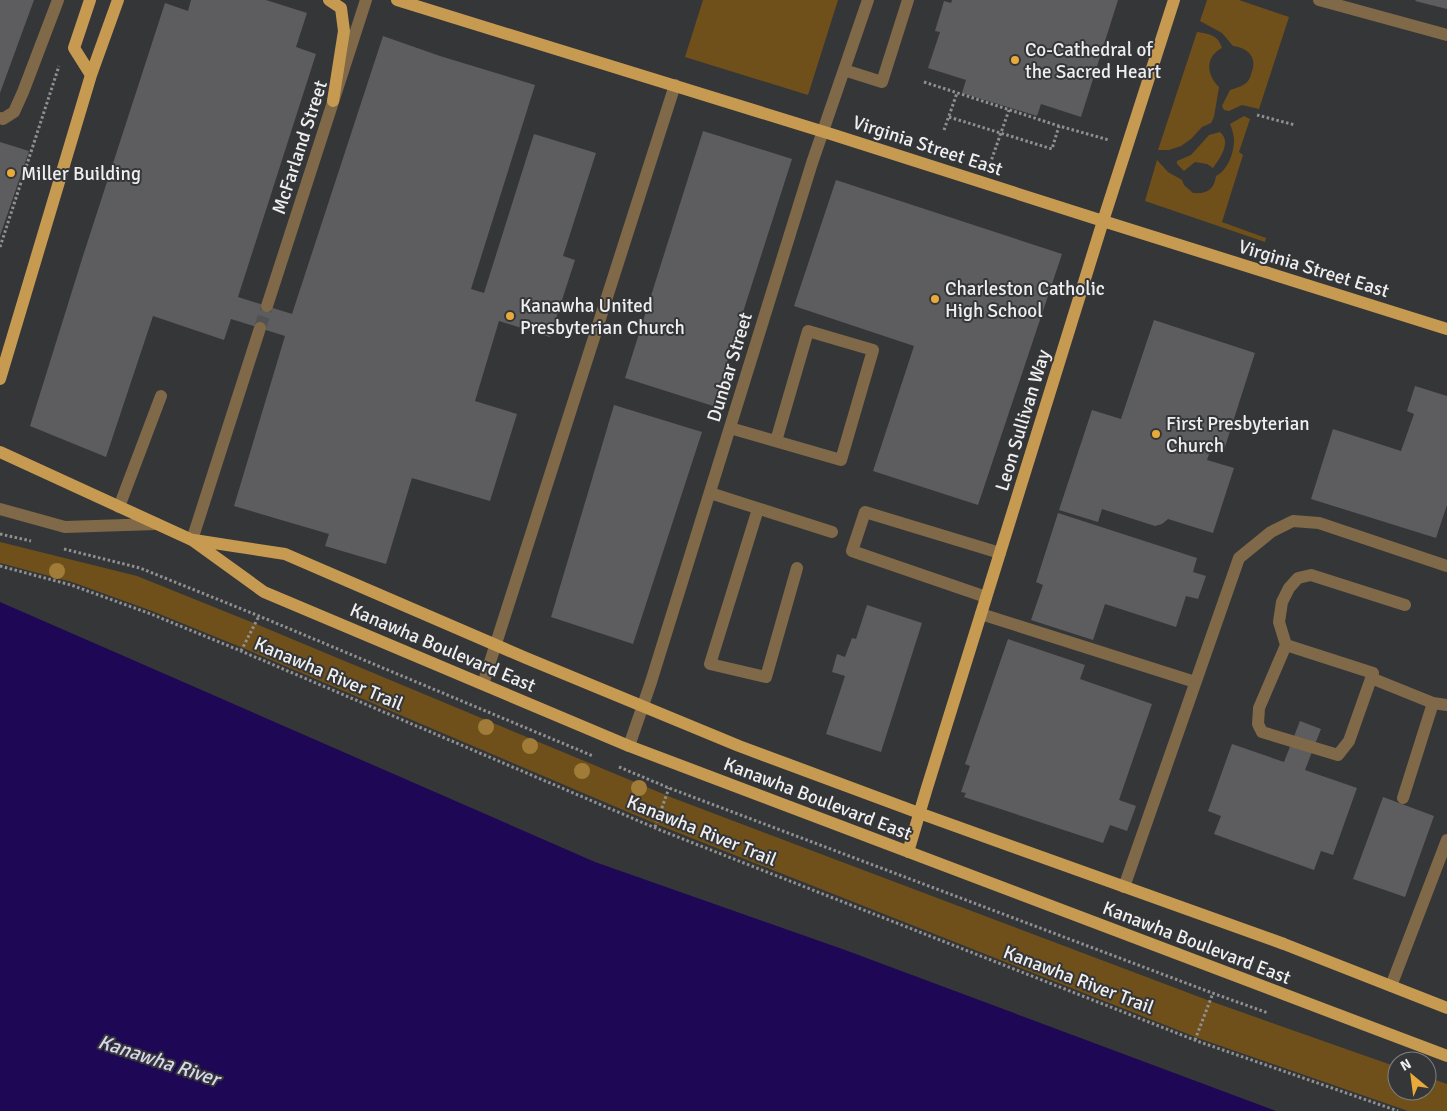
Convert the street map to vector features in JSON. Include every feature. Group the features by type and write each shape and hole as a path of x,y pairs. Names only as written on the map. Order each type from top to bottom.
{"main road":[{"path":"90,0 74,48 91,75"},
{"path":"0,378 91,75 118,0"},
{"path":"329,0 341,8 344,31 333,101"},
{"name":"Virginia Street East","path":"397,0 823,131 1103,222 1447,330"},
{"name":"Leon Sullivan Way","path":"908,852 1103,222 1174,0"},
{"name":"Kanawha Boulevard East","path":"0,452 192,540 264,592 629,746 1447,1056"},
{"name":"Kanawha Boulevard East","path":"192,540 285,554 739,746 919,813 1284,944 1447,1008"}],"street":[{"path":"0,118 3,119 14,112 58,0"},
{"name":"McFarland Street","path":"267,306 366,0"},
{"name":"Dunbar Street","path":"629,746 823,131 868,0"},
{"path":"844,70 882,82 908,0"},
{"path":"1319,0 1447,35"},
{"path":"482,684 674,85"},
{"path":"192,540 260,328"},
{"path":"730,428 841,460 873,350 808,331 776,441"},
{"path":"119,507 161,396"},
{"path":"710,493 832,532"},
{"path":"758,508 710,664 766,677 797,568"},
{"path":"0,509 65,528 156,524"},
{"path":"986,597 852,551 865,512 1000,553"},
{"path":"1124,887 1239,558 1270,532 1293,521 1319,523 1447,566"},
{"path":"1286,645 1373,673 1349,741 1338,755 1262,732 1258,724 1259,708 1286,645 1279,622 1282,602 1289,588 1298,578 1311,576 1405,605"},
{"path":"981,614 1195,682"},
{"path":"1371,678 1433,703 1447,705"},
{"path":"1403,798 1433,703"},
{"path":"1391,986 1447,840"}],"path":[{"path":"0,247 59,66"},
{"path":"924,82 1059,126 1128,145"},
{"path":"944,130 957,93"},
{"path":"983,183 1009,110"},
{"path":"1257,114 1295,126"},
{"path":"949,117 1052,148 1059,126"},
{"name":"Kanawha River Trail","path":"0,566 71,585 151,614 655,827 1195,1040 1398,1111"},
{"path":"241,651 259,616"},
{"path":"655,827 669,788"},
{"path":"1195,1040 1213,993"}],"shaded area":[{"path":"703,0 838,0 808,95 685,57"},
{"path":"1207,0 1239,0 1289,17 1259,109 1242,105 1229,111 1224,110 1222,106 1230,90 1242,86 1250,77 1253,59 1244,49 1233,46 1222,33 1200,21"},
{"path":"1197,32 1213,36 1218,40 1222,48 1213,56 1209,66 1212,77 1219,87 1214,117 1211,123 1202,127 1191,139 1181,146 1169,150 1158,150"},
{"path":"1244,116 1250,119 1239,152 1243,155 1222,222 1266,238 1265,242 1145,201 1157,160 1168,172 1182,180 1184,185 1193,193 1206,192 1212,188 1216,176 1224,170 1233,150 1234,140 1230,124"},
{"path":"1220,132 1225,140 1225,145 1213,168 1207,164 1195,162 1184,171 1177,164 1177,161 1191,155 1209,135"},
{"path":"0,542 137,576 673,798 1210,1001 1387,1063 1387,1101 1437,1101 1437,1080 1447,1084 1447,1111 1408,1111 1198,1038 656,824 152,611 72,582 0,563"}],"water":[{"name":"Kanawha River","path":"0,602 595,862 845,950 1276,1111 0,1111"}],"building":[{"path":"0,0 34,0 0,93"},
{"path":"191,0 266,0 307,13 296,47 316,54 238,297 292,314 383,36 440,56 535,85 471,289 484,293 534,134 596,153 563,256 575,260 550,337 499,321 475,401 517,414 490,501 412,478 386,564 325,546 329,534 234,506 285,336 231,319 224,340 153,316 106,457 30,426 165,3 188,11"},
{"name":"Co-Cathedral of the Sacred Heart","path":"952,0 1118,0 1081,117 1041,104 1037,116 962,93 966,80 928,68 940,32 935,31 944,1 951,3"},
{"path":"1447,0 1447,9 1415,1"},
{"path":"703,131 792,159 713,406 625,378"},
{"name":"Miller Building","path":"0,142 29,151 0,236"},
{"path":"836,180 1062,254 978,505 873,471 914,346 794,306"},
{"name":"First Presbyterian Church","path":"1154,320 1255,353 1223,453 1211,449 1207,460 1234,468 1213,533 1168,519 1162,524 1155,526 1102,509 1098,522 1059,510 1092,410 1121,419"},
{"path":"1415,386 1447,396 1447,505 1436,538 1311,499 1333,429 1401,451 1414,414 1407,411"},
{"path":"614,405 702,432 633,644 551,617"},
{"path":"1058,513 1197,558 1193,572 1206,576 1198,599 1186,596 1176,627 1105,604 1093,640 1031,620 1043,585 1036,582"},
{"path":"867,605 922,623 881,752 826,734 845,676 832,672 837,654 845,657 852,638 856,639"},
{"path":"1008,639 1085,665 1080,679 1152,704 1119,800 1136,806 1127,831 1110,825 1103,843 964,797 966,793 961,792 970,766 965,764"},
{"path":"1300,721 1321,729 1305,770 1357,788 1333,855 1321,851 1314,870 1214,834 1221,816 1208,811 1232,744 1284,762"},
{"path":"1383,797 1434,816 1405,897 1353,879"}],"tunnel":[{"path":"260,328 267,306"}],"place":[{"name":"Co-Cathedral of the Sacred Heart","path":"1015,60"},
{"name":"Miller Building","path":"11,173"},
{"name":"Charleston Catholic High School","path":"935,299"},
{"name":"Kanawha United Presbyterian Church","path":"510,316"},
{"name":"First Presbyterian Church","path":"1156,434"}]}
